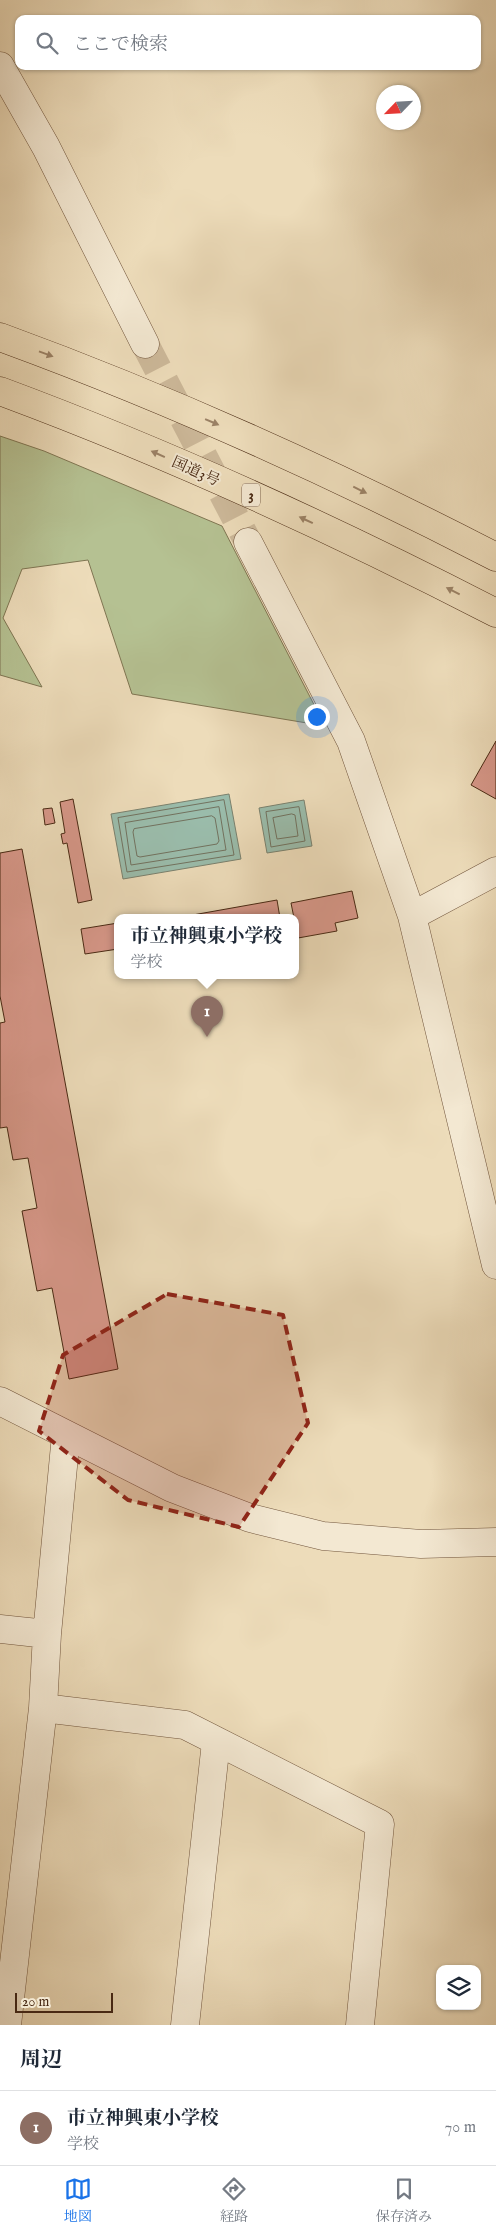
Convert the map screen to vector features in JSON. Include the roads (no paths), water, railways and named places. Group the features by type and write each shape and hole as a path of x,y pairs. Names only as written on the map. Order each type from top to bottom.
{"highway":[{"path":"0,337 70,362 271,447 496,557"},
{"name":"国道3号","path":"0,391 90,425 292,514 424,576 496,613"}],"street":[{"path":"0,66 46,147 144,344"},
{"path":"248,542 351,740 412,916 496,1265"},
{"path":"412,916 496,871"},
{"path":"0,1401 172,1488 250,1518 323,1536 422,1544 496,1542"},
{"path":"7,2025 43,1708 47,1634 66,1435"},
{"path":"0,1629 47,1634"},
{"path":"43,1708 185,1725 380,1824 360,2025"},
{"path":"185,2025 216,1742"}],"water":[{"path":"229,794 241,859 123,879 111,814"},
{"path":"304,800 312,846 267,853 259,808"}],"tunnel":[{"path":"145,344 248,542"}],"place":[{"name":"市立神興東小学校","path":"207,1037"}]}
